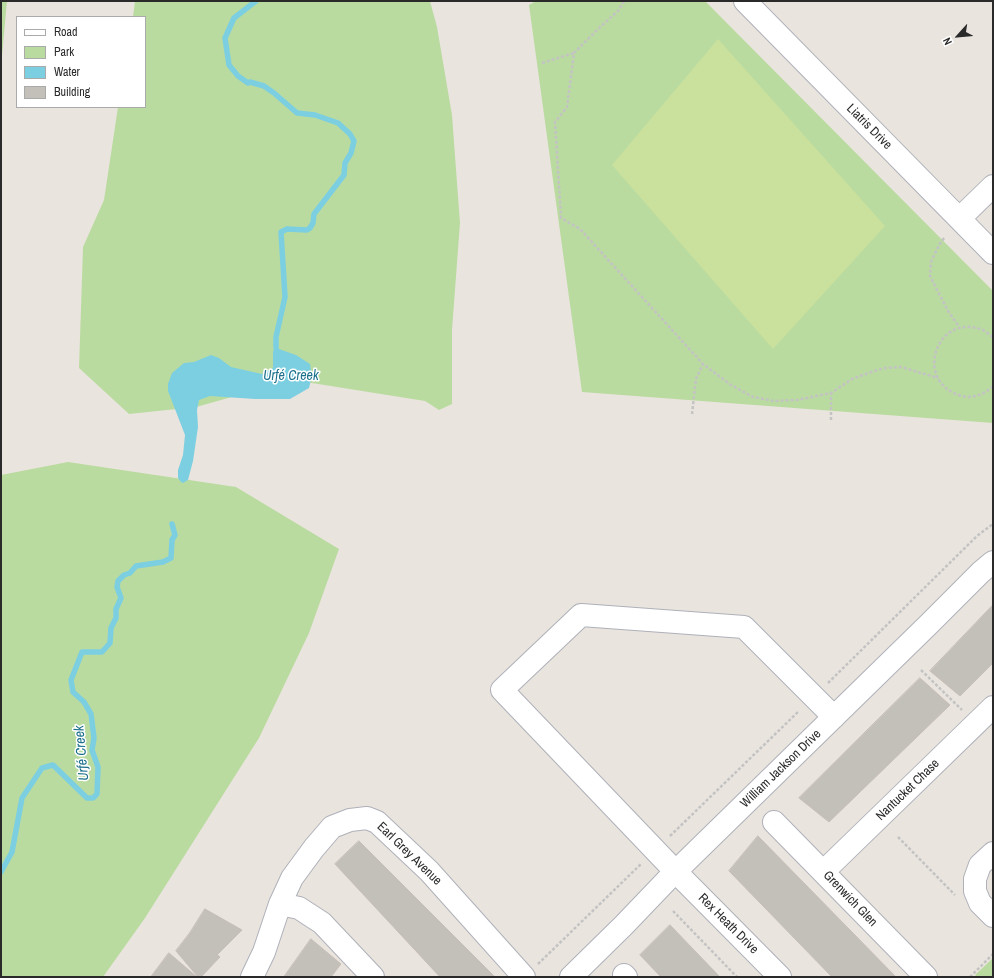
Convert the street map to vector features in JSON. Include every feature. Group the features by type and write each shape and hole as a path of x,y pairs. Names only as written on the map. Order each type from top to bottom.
{"street":[{"name":"Liatris Drive","path":"745,1 993,253"},
{"path":"960,218 993,186"},
{"name":"William Jackson Drive","path":"571,977 981,572 993,562"},
{"name":"Rex Heath Drive","path":"780,977 676,872 502,690 581,615 744,627 814,697"},
{"path":"814,697 834,717"},
{"name":"Nantucket Chase","path":"823,872 993,707"},
{"name":"Earl Grey Avenue","path":"252,977 264,952 280,904 292,878 314,848 332,827 350,820 367,818 377,822 429,871 530,972"},
{"name":"Grenwich Glen","path":"774,822 926,977"},
{"path":"993,853 980,865 975,879 974,891 980,903 993,916"},
{"path":"280,904 299,908 322,923 373,977"}],"path":[{"path":"542,63 574,53 618,11 624,1"},
{"path":"574,53 567,107 555,122 562,218 580,229 703,364 730,385 753,397 774,401 797,400 831,393 852,379 885,368 901,367 938,378"},
{"path":"944,238 931,262 930,276 948,311 960,328"},
{"path":"993,337 984,331 972,327 960,328 950,332 942,339 937,347 934,358 934,368 938,378 945,387 955,394 966,397 978,396 989,391 993,386"},
{"path":"692,414 696,379 703,364"},
{"path":"831,393 831,420"},
{"path":"530,972 814,697 977,536 993,524"},
{"path":"921,670 962,711"},
{"path":"898,837 960,900"},
{"path":"673,911 738,977"},
{"path":"970,977 993,954"}],"green space":[{"path":"1,1 7,1 1,67"},
{"path":"135,1 430,1 437,27 452,115 460,223 452,330 452,404 439,410 425,401 293,380 196,407 129,414 79,368 83,247 104,200 118,108 146,108 146,16 133,16"},
{"path":"536,1 705,1 993,291 993,423 582,392 529,5"},
{"path":"718,39 885,226 773,349 612,165"},
{"path":"68,462 236,487 339,549 309,633 259,738 145,918 103,977 1,977 1,475"},
{"path":"993,958 993,977 977,977 975,975"}],"water":[{"name":"Urfé Creek","path":"276,348 296,355 310,364 312,376 309,388 290,399 255,399 210,396 199,400 197,410 198,427 193,461 188,480 183,483 181,482 178,478 178,470 183,455 185,435 168,391 168,384 172,373 184,363 194,362 211,355 219,358 231,367 262,374 273,368 273,351"}],"building":[{"path":"993,605 993,663 960,696 930,671"},
{"path":"920,678 950,705 829,822 799,798"},
{"path":"758,836 896,977 832,977 729,871"},
{"path":"359,841 495,977 440,977 335,864"},
{"path":"205,909 242,930 217,955 190,933"},
{"path":"670,925 720,977 661,977 640,955"},
{"path":"190,933 220,957 201,977 198,977 176,951"},
{"path":"311,939 341,964 331,977 284,977"},
{"path":"169,953 197,977 151,977"}],"waterway":[{"name":"Urfé Creek","path":"256,1 234,18 225,38 229,65 238,76 248,83 250,82 264,86 297,113 315,115 338,123 350,134 354,141 351,153 345,163 344,175 314,214 313,223 310,228 307,230 287,229 281,232 285,297 276,337 276,348"},
{"name":"Urfé Creek","path":"1,872 12,852 22,798 42,768 53,765 87,798 93,798 97,794 98,767 92,750 94,738 91,714 84,702 73,692 71,680 82,652 102,652 110,643 111,628 116,618 116,609 121,598 117,587 118,581 124,575 130,573 136,566 163,562 171,558 172,540 175,535 172,524"}]}
